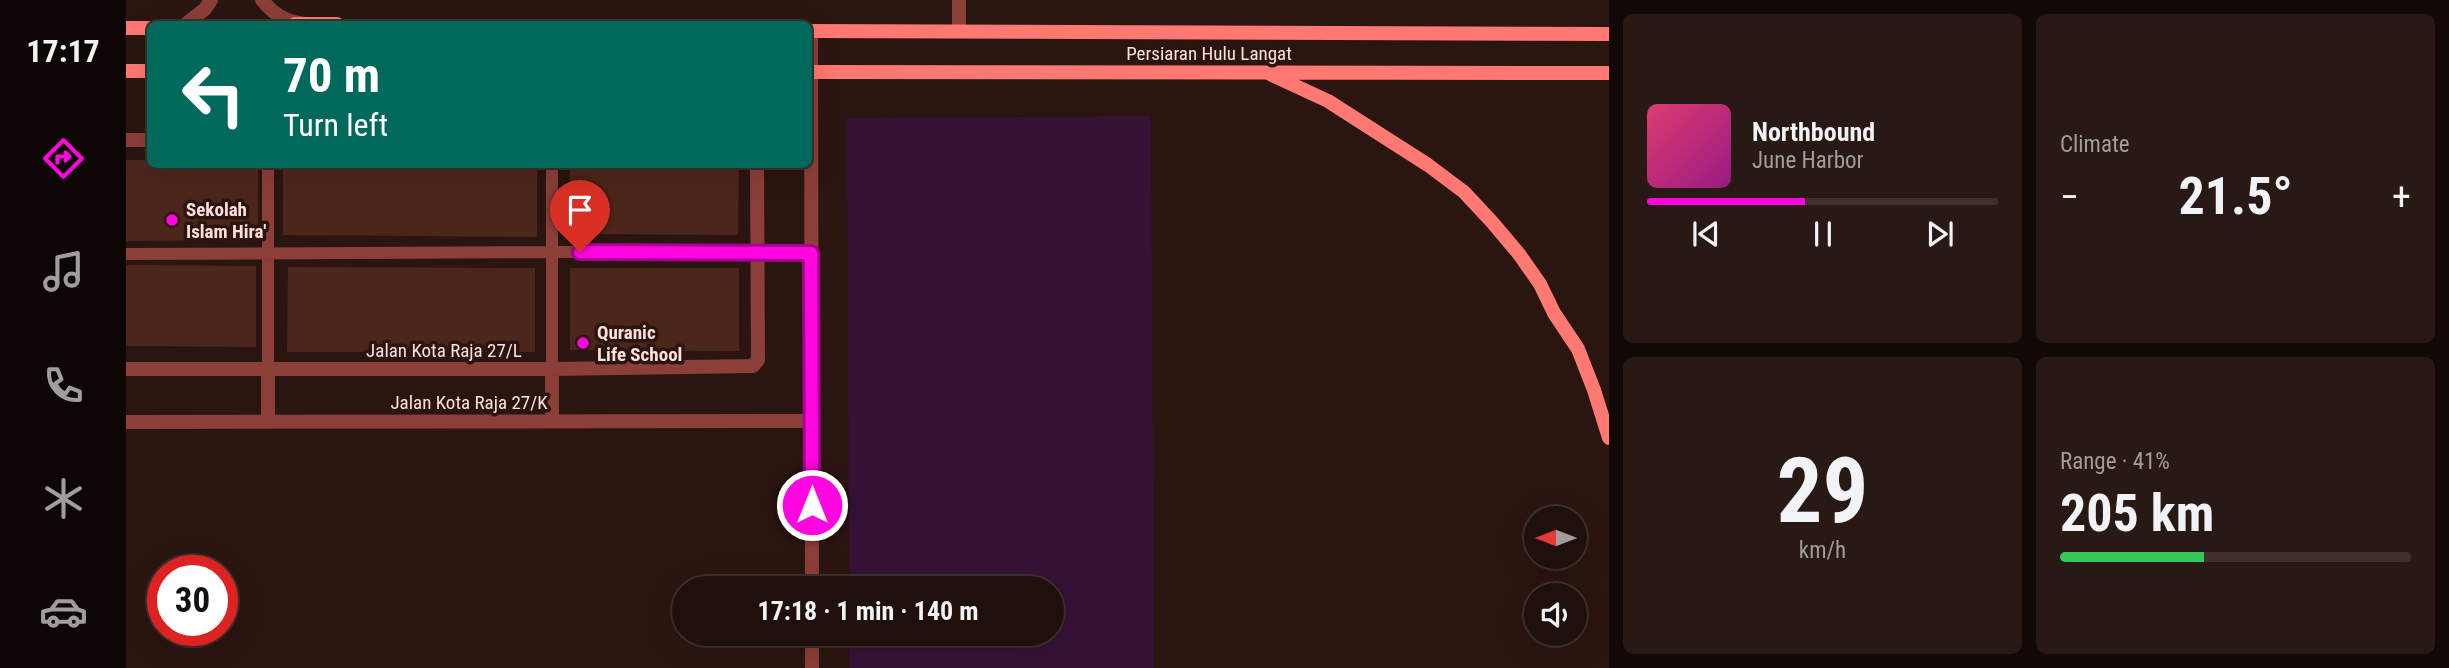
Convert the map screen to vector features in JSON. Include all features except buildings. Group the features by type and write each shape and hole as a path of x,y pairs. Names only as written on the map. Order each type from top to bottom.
{"main road":[{"path":"126,28 147,28"},
{"name":"Persiaran Hulu Langat","path":"812,31 1609,34"},
{"path":"126,71 147,71"},
{"name":"Persiaran Hulu Langat","path":"812,72 1609,74"},
{"path":"1266,72 1328,101 1384,136 1464,192 1483,212 1520,254 1578,349 1609,438"}],"street":[{"path":"190,21 205,9 211,0"},
{"path":"262,0 273,13 287,21"},
{"path":"959,0 959,31"},
{"path":"126,139 147,140"},
{"path":"757,168 757,251 811,253"},
{"path":"811,168 812,576"},
{"name":"Jalan Kota Raja 27/L","path":"126,369 747,367 756,365 758,360 757,251"},
{"path":"268,369 268,422"},
{"path":"552,369 552,421"},
{"name":"Jalan Kota Raja 27/K","path":"126,422 812,421"},
{"path":"812,646 813,668"}],"lane":[{"path":"268,168 268,369"},
{"path":"552,168 552,369"},
{"path":"126,254 757,251"}],"shaded area":[{"path":"1151,116 1154,668 849,668 849,646 1064,646 1064,576 849,576 847,118"}],"place":[{"name":"Sekolah Islam Hira'","path":"172,220"},
{"name":"Quranic Life School","path":"583,343"}],"route":[{"path":"580,252 811,253 812,505"}]}
